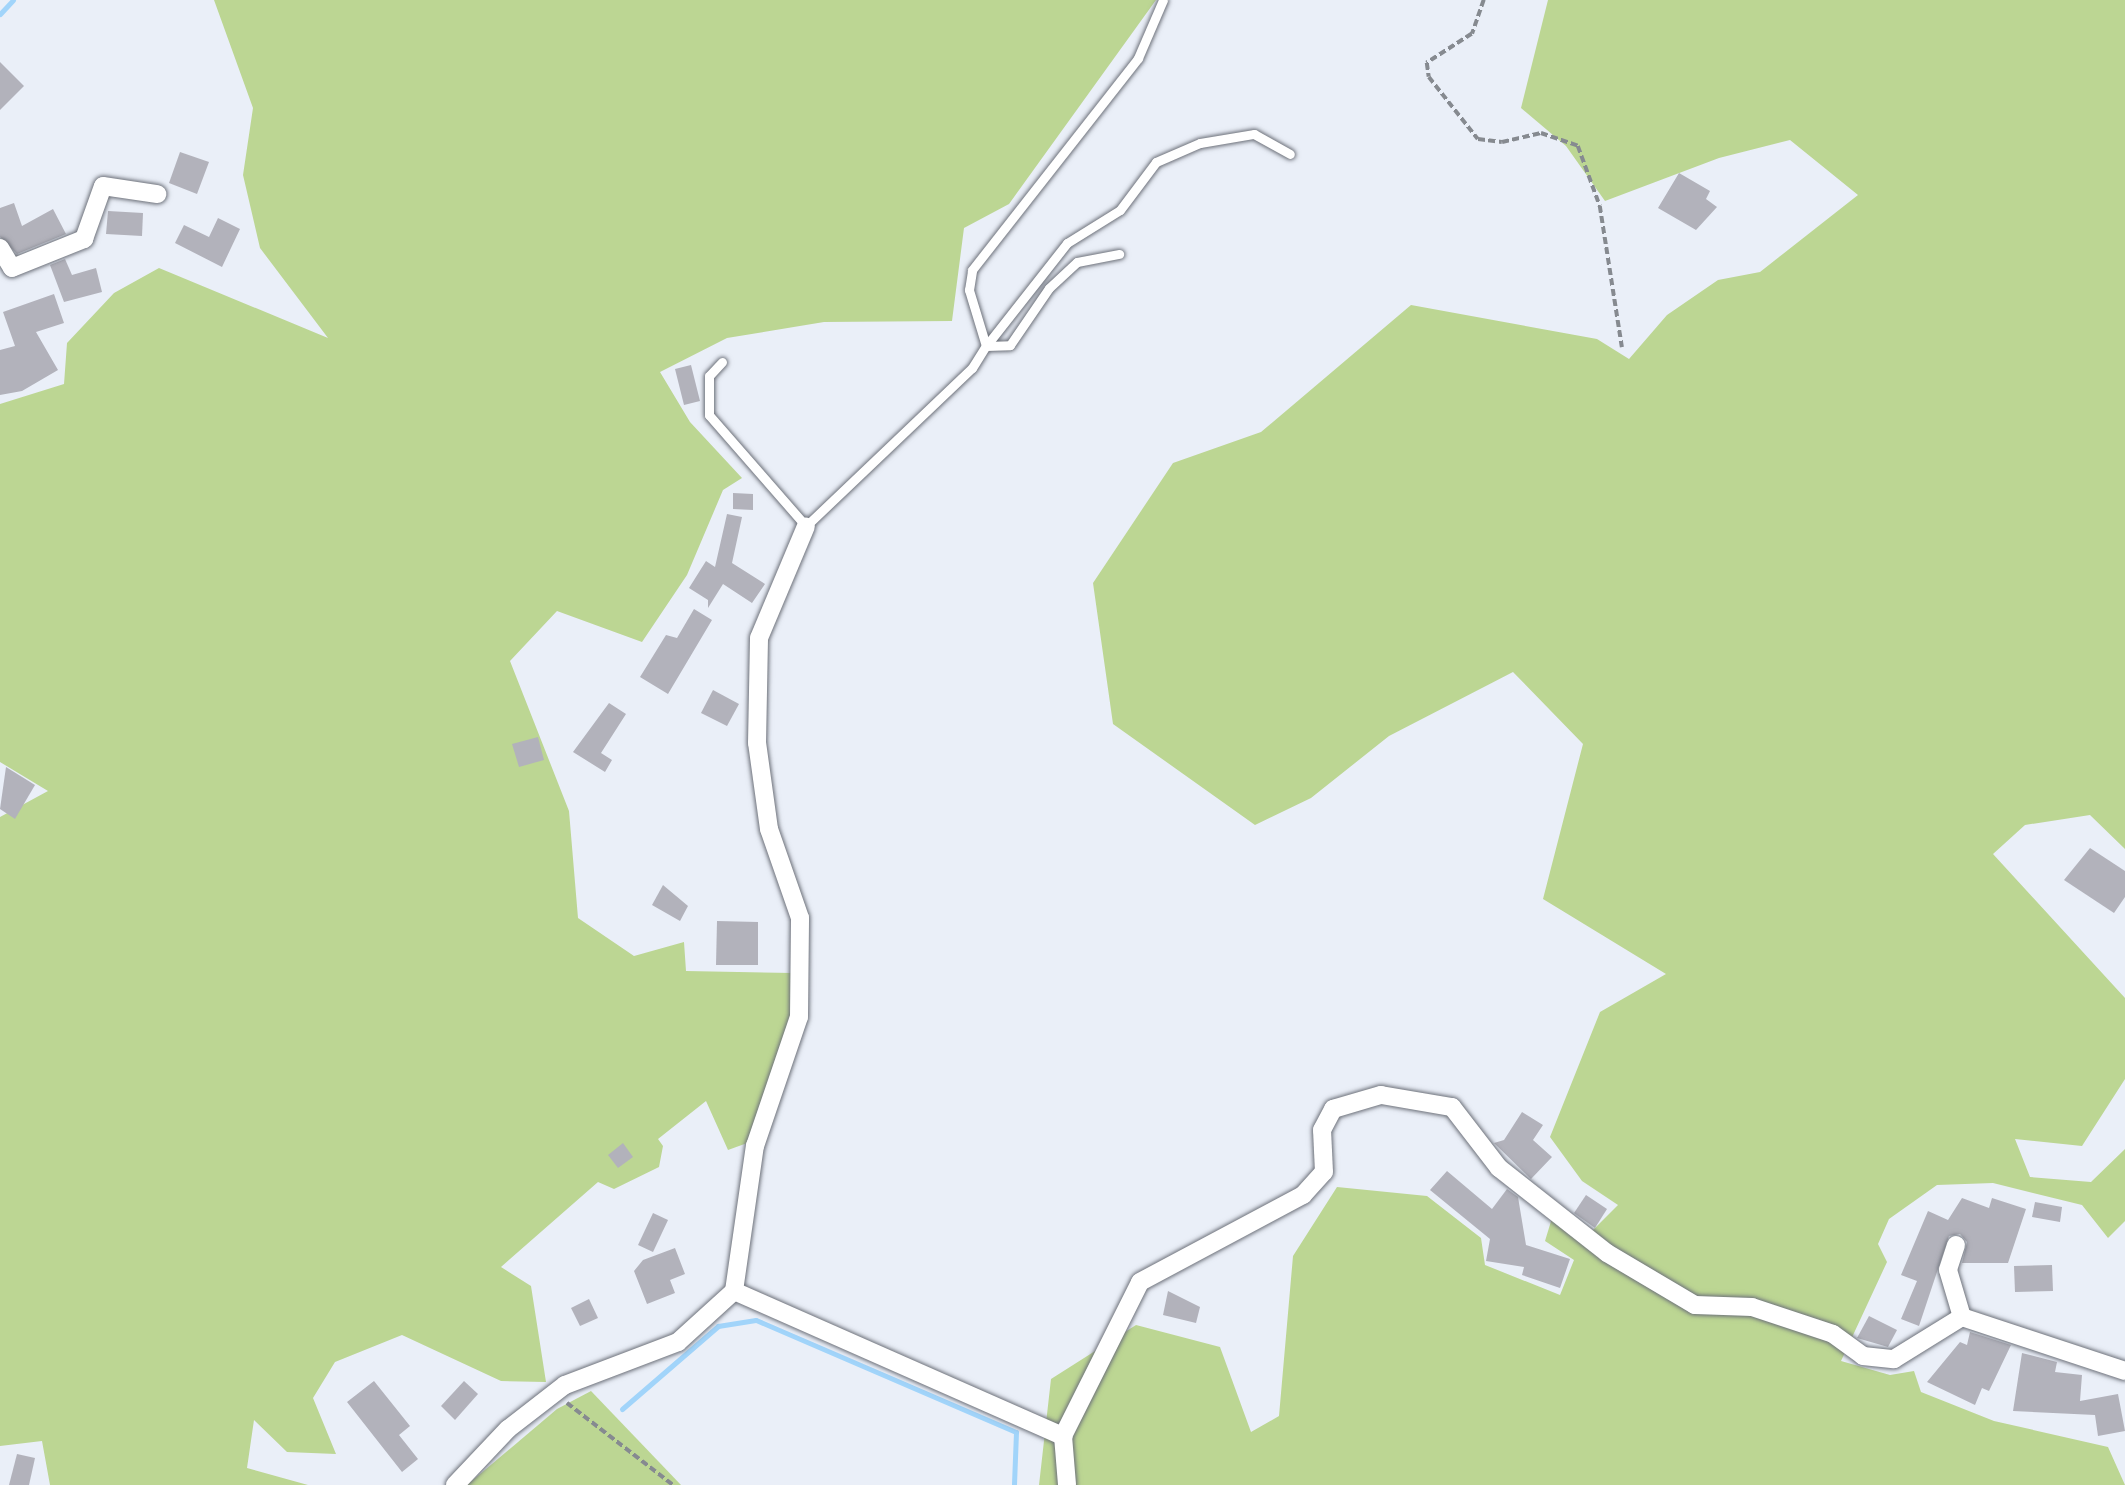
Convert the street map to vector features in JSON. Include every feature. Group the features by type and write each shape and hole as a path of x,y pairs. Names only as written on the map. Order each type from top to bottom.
{"street":[{"path":"0,248 12,268 84,239 103,186 157,194"},
{"path":"456,1485 508,1429 555,1393 678,1342 734,1291 755,1146 799,1017 800,918 769,829 757,743 759,638 806,526"},
{"path":"1067,1485 1063,1436 1140,1282 1303,1195 1324,1172 1322,1130 1333,1110 1381,1095 1452,1107 1499,1168 1607,1253 1695,1305 1752,1307 1833,1334 1863,1356 1894,1359 1962,1317"},
{"path":"1956,1245 1948,1270 1962,1317"},
{"path":"734,1291 1063,1436"},
{"path":"1962,1317 2125,1371"}],"lane":[{"path":"986,346 969,290 972,270 1138,58 1163,0"},
{"path":"722,362 709,376 709,415 806,526 972,368 986,346 1067,243 1120,209 1156,162 1200,143 1254,134 1290,154"},
{"path":"986,346 1010,345 1048,288 1077,262 1119,254"}],"path":[{"path":"1484,0 1472,34 1427,62 1429,77 1478,139 1502,142 1541,133 1578,146 1600,206 1622,347"},
{"path":"555,1393 673,1485"}],"green space":[{"path":"214,0 1156,0 1009,204 964,228 952,321 824,322 727,338 660,372 690,422 742,478 723,490 687,575 642,642 557,611 510,661 569,811 578,918 634,956 684,942 686,971 793,973 793,1014 750,1142 728,1150 706,1101 658,1139 663,1146 659,1167 614,1189 598,1182 501,1267 531,1286 546,1382 501,1381 402,1335 335,1362 313,1398 336,1454 287,1452 254,1420 247,1468 308,1485 50,1485 42,1441 0,1446 0,817 48,791 0,762 0,404 64,384 67,343 114,293 159,268 328,338 260,248 243,175 253,108"},
{"path":"1548,0 2125,0 2125,849 2090,815 2025,825 1993,854 2125,998 2125,1079 2082,1146 2015,1139 2030,1177 2091,1182 2125,1149 2125,1221 2108,1238 2082,1205 1993,1183 1937,1185 1889,1219 1878,1244 1887,1262 1841,1361 1890,1375 1914,1371 1921,1392 1994,1421 2108,1447 2125,1485 1039,1485 1051,1379 1136,1325 1220,1347 1251,1432 1279,1416 1293,1256 1337,1187 1427,1196 1481,1238 1485,1265 1560,1295 1574,1260 1545,1241 1552,1218 1592,1231 1618,1205 1582,1181 1550,1137 1600,1012 1666,974 1543,899 1583,744 1513,672 1389,736 1311,798 1255,825 1113,724 1093,583 1173,463 1261,432 1411,305 1597,339 1629,359 1667,315 1718,280 1760,272 1858,195 1790,140 1719,158 1605,201 1566,146 1521,108"},
{"path":"591,1391 681,1485 467,1485 557,1409"}],"building":[{"path":"0,62 24,86 0,110"},
{"path":"180,152 209,162 197,194 169,183"},
{"path":"1679,173 1710,191 1706,199 1717,207 1696,230 1658,208"},
{"path":"14,203 22,226 53,209 66,234 17,254 0,237 0,208"},
{"path":"108,211 143,213 142,236 106,234"},
{"path":"218,218 240,229 222,267 175,243 184,225 209,237"},
{"path":"65,259 72,275 96,268 102,292 64,302 50,265"},
{"path":"54,294 64,323 36,332 58,370 22,391 0,395 0,350 15,346 3,312"},
{"path":"691,365 700,401 684,405 675,369"},
{"path":"733,493 753,494 753,510 733,509"},
{"path":"727,514 742,517 732,563 765,584 752,603 723,584 708,608 708,600 689,588 706,561 715,567"},
{"path":"694,609 712,620 668,694 640,677 666,635 677,638"},
{"path":"713,690 739,704 727,726 701,713"},
{"path":"609,703 626,714 601,753 612,760 605,772 573,752"},
{"path":"538,737 544,760 519,767 512,744"},
{"path":"6,767 35,785 15,819 0,809"},
{"path":"2090,848 2125,871 2125,897 2114,913 2064,880"},
{"path":"663,885 688,906 680,921 652,905"},
{"path":"717,921 758,922 758,965 716,965"},
{"path":"1522,1112 1543,1125 1533,1140 1552,1157 1531,1179 1494,1143 1504,1140"},
{"path":"623,1143 633,1157 618,1168 608,1155"},
{"path":"1447,1171 1492,1209 1507,1189 1518,1197 1526,1245 1570,1259 1560,1288 1522,1275 1524,1267 1486,1261 1490,1239 1430,1190"},
{"path":"1586,1195 1607,1209 1595,1228 1574,1213"},
{"path":"1962,1198 1989,1208 1992,1198 2026,1209 2008,1263 1962,1263 1967,1242 1960,1234 1949,1236 1919,1326 1901,1319 1917,1281 1901,1275 1928,1211 1948,1220"},
{"path":"2035,1202 2062,1207 2060,1222 2032,1217"},
{"path":"653,1213 668,1220 653,1252 638,1245"},
{"path":"675,1248 685,1274 670,1280 675,1293 647,1304 634,1271 643,1260"},
{"path":"2052,1265 2053,1291 2015,1292 2014,1266"},
{"path":"1168,1291 1200,1307 1196,1323 1163,1315"},
{"path":"589,1299 598,1318 580,1326 571,1308"},
{"path":"1869,1316 1897,1330 1888,1347 1857,1338"},
{"path":"1970,1332 2011,1345 1989,1391 1982,1388 1975,1405 1927,1382 1960,1342 1967,1345"},
{"path":"2022,1353 2057,1362 2055,1372 2082,1375 2080,1401 2118,1394 2125,1431 2098,1436 2095,1415 2013,1411"},
{"path":"374,1381 410,1426 399,1435 418,1459 402,1472 347,1402"},
{"path":"464,1381 478,1394 455,1420 441,1406"},
{"path":"17,1454 35,1458 29,1485 9,1485"}],"waterway":[{"path":"0,14 13,0"},
{"path":"622,1409 718,1326 756,1320 1016,1432 1014,1485"}]}
